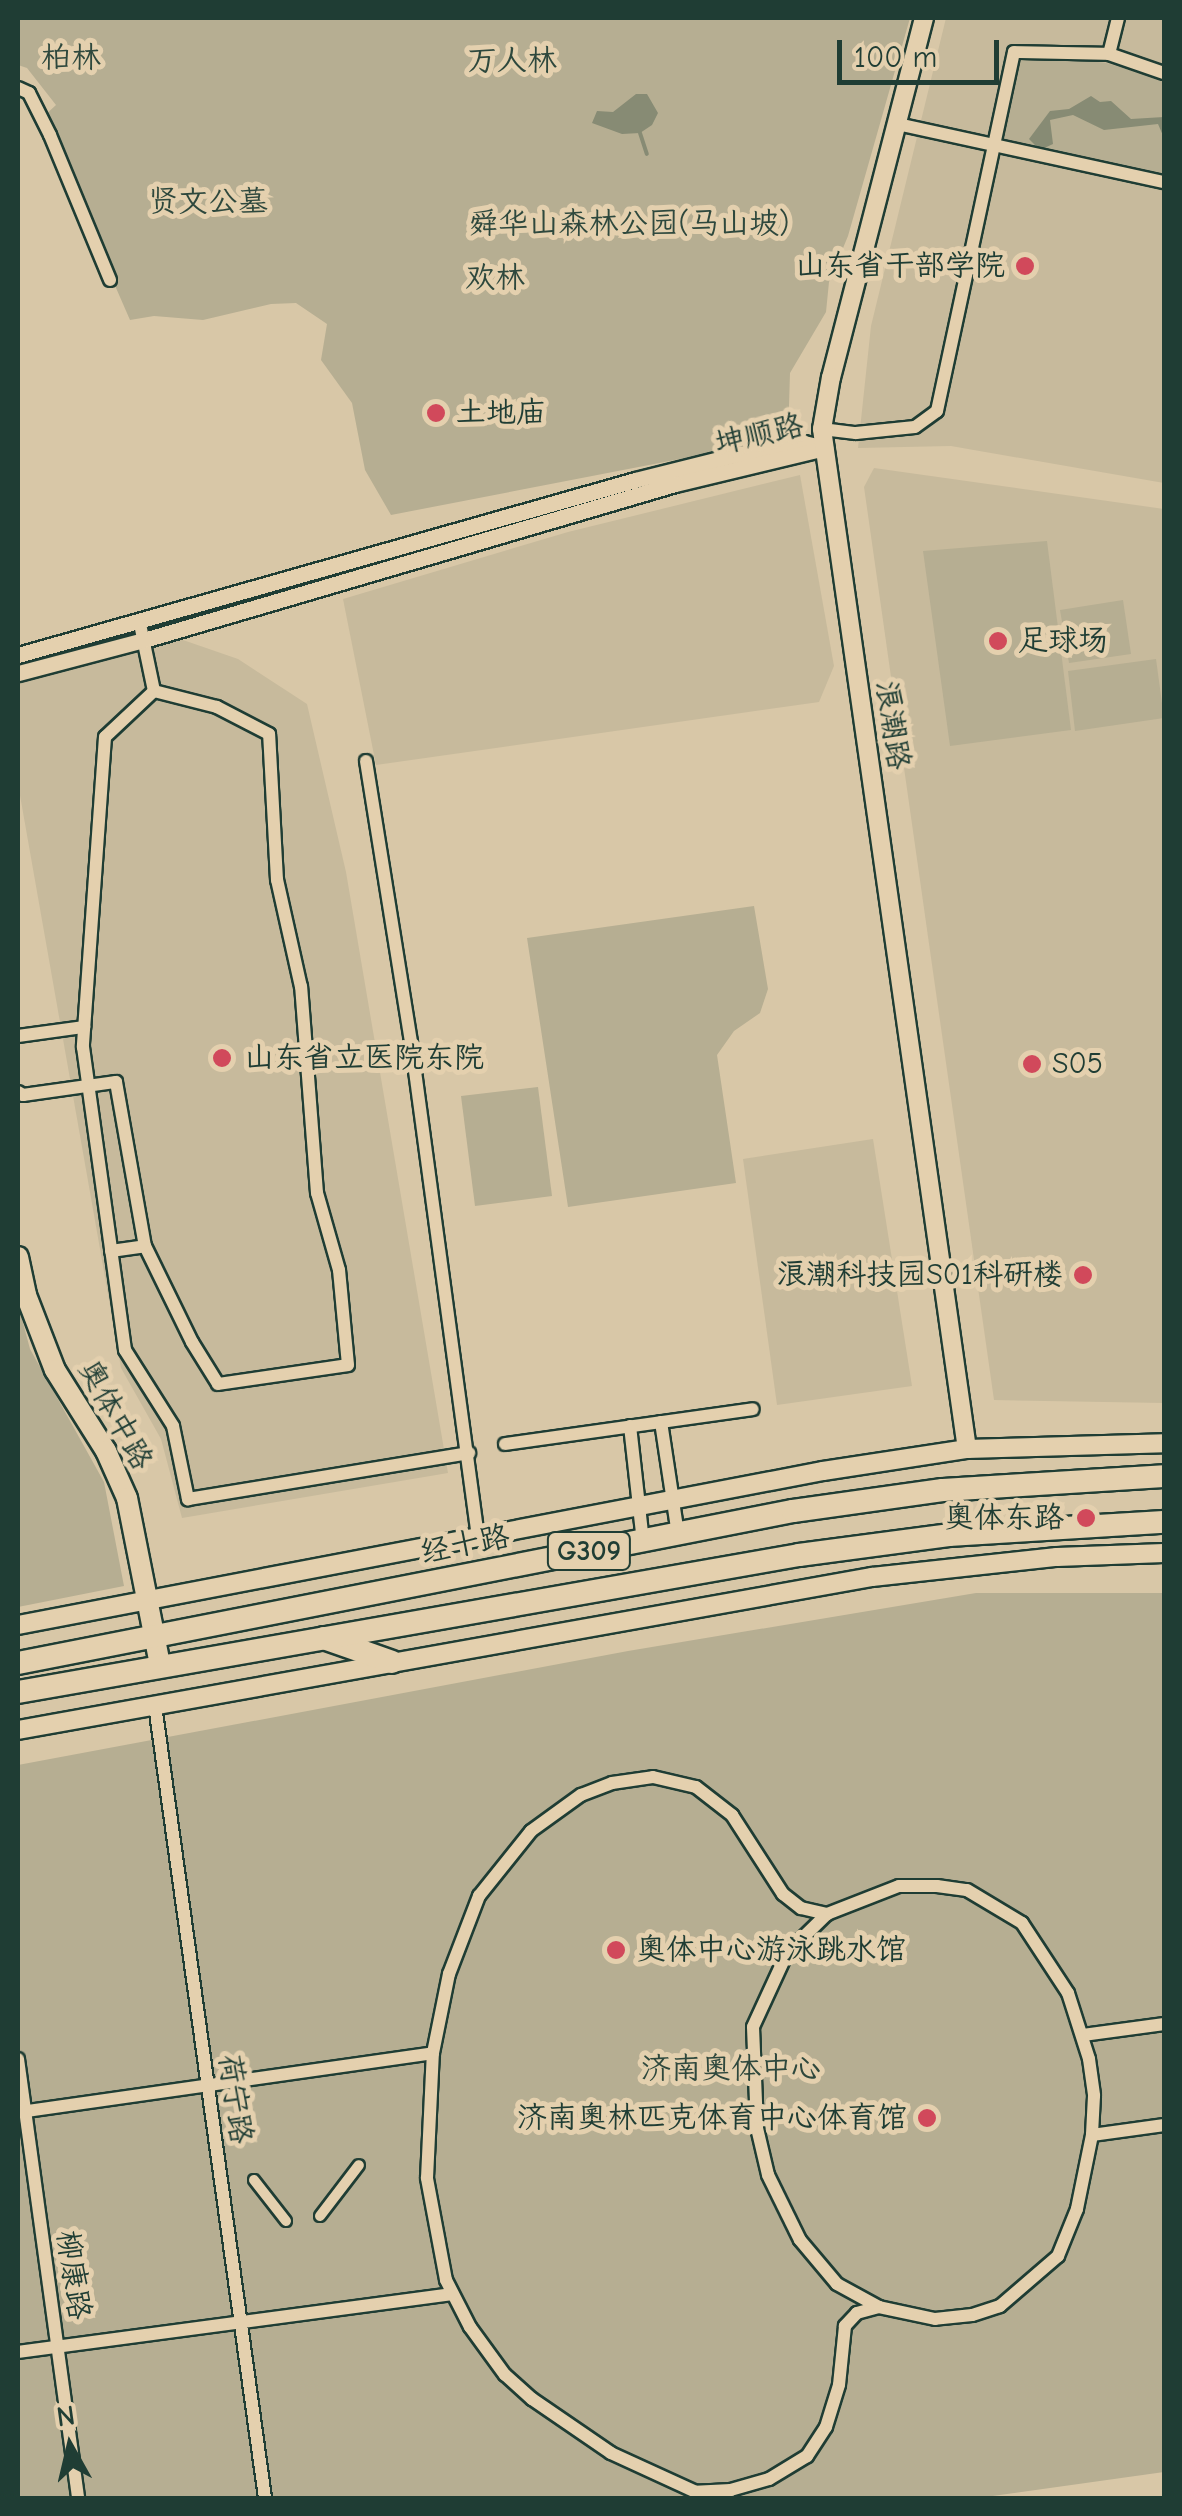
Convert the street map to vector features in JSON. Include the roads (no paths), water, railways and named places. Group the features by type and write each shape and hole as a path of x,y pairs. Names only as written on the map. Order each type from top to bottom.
{"highway":[{"name":"经十路","path":"18,1663 678,1534 943,1490 1164,1476"},
{"name":"G309","path":"18,1692 799,1555 949,1535 1164,1522"},
{"path":"321,1637 392,1662"}],"main road":[{"name":"浪潮路","path":"924,18 830,377 824,439 967,1449"},
{"name":"奥体中路","path":"18,1257 26,1295 54,1370 106,1451 126,1498 160,1665"},
{"name":"经十路","path":"18,1625 638,1506 967,1449 1164,1442"},
{"path":"18,1730 947,1566 1164,1554"}],"street":[{"path":"1109,54 1118,18"},
{"path":"824,439 915,427 937,411 1014,52 1109,54 1164,73"},
{"path":"18,88 29,93 42,118 110,280"},
{"path":"897,124 1164,182"},
{"name":"坤顺路","path":"18,673 142,632 824,439"},
{"path":"142,632 154,691"},
{"name":"坤顺路","path":"18,655 142,632"},
{"path":"154,691 104,737 84,1026 88,1086 125,1350 173,1426 188,1500 470,1454"},
{"path":"18,1092 116,1082 145,1246 192,1342 218,1384 348,1365 339,1270 317,1193 300,986 277,880 269,734 217,707 154,691"},
{"path":"366,762 470,1454 478,1537"},
{"path":"18,1036 84,1026"},
{"path":"111,1252 145,1246"},
{"path":"505,1444 753,1409"},
{"path":"660,1422 678,1534"},
{"path":"630,1426 643,1541"},
{"name":"荷宁路","path":"155,1705 265,2498"},
{"path":"827,1914 801,1908 782,1894 732,1816 696,1788 653,1777 612,1783 580,1795 531,1831 479,1896 449,1974 433,2053 426,2178 452,2294 504,2375 532,2400 611,2454 696,2492 731,2490 769,2479 806,2456 826,2427 839,2385 845,2326 857,2313 879,2307"},
{"path":"899,1886 967,1890 1022,1923 1068,1993 1083,2034 1094,2096 1092,2135 1072,2222 1058,2256 1032,2283 1000,2306 972,2315 935,2319 879,2307 836,2284 800,2240 768,2175 757,2128 753,2027 787,1952 827,1914 899,1886"},
{"path":"1083,2034 1164,2024"},
{"path":"21,2112 433,2053"},
{"name":"柳康路","path":"18,2060 21,2112 78,2498"},
{"path":"1092,2135 1164,2125"},
{"path":"322,2213 359,2166"},
{"path":"254,2180 284,2219"},
{"path":"18,2352 452,2294"}],"waterway":[{"path":"640,133 647,154"}],"place":[{"name":"山东省干部学院","path":"1025,266"},
{"name":"土地庙","path":"436,413"},
{"name":"足球场","path":"998,641"},
{"name":"山东省立医院东院","path":"222,1058"},
{"name":"S05","path":"1032,1064"},
{"name":"浪潮科技园S01科研楼","path":"1083,1275"},
{"name":"奥体东路","path":"1086,1518"},
{"name":"奥体中心游泳跳水馆","path":"616,1950"},
{"name":"济南奥林匹克体育中心体育馆","path":"927,2118"}],"park label":[{"name":"柏林","path":"71,58"},
{"name":"万人林","path":"512,61"},
{"name":"贤文公墓","path":"208,202"},
{"name":"舜华山森林公园(马山坡)","path":"629,224"},
{"name":"欢林","path":"495,278"},
{"name":"济南奥体中心","path":"731,2069"}]}
